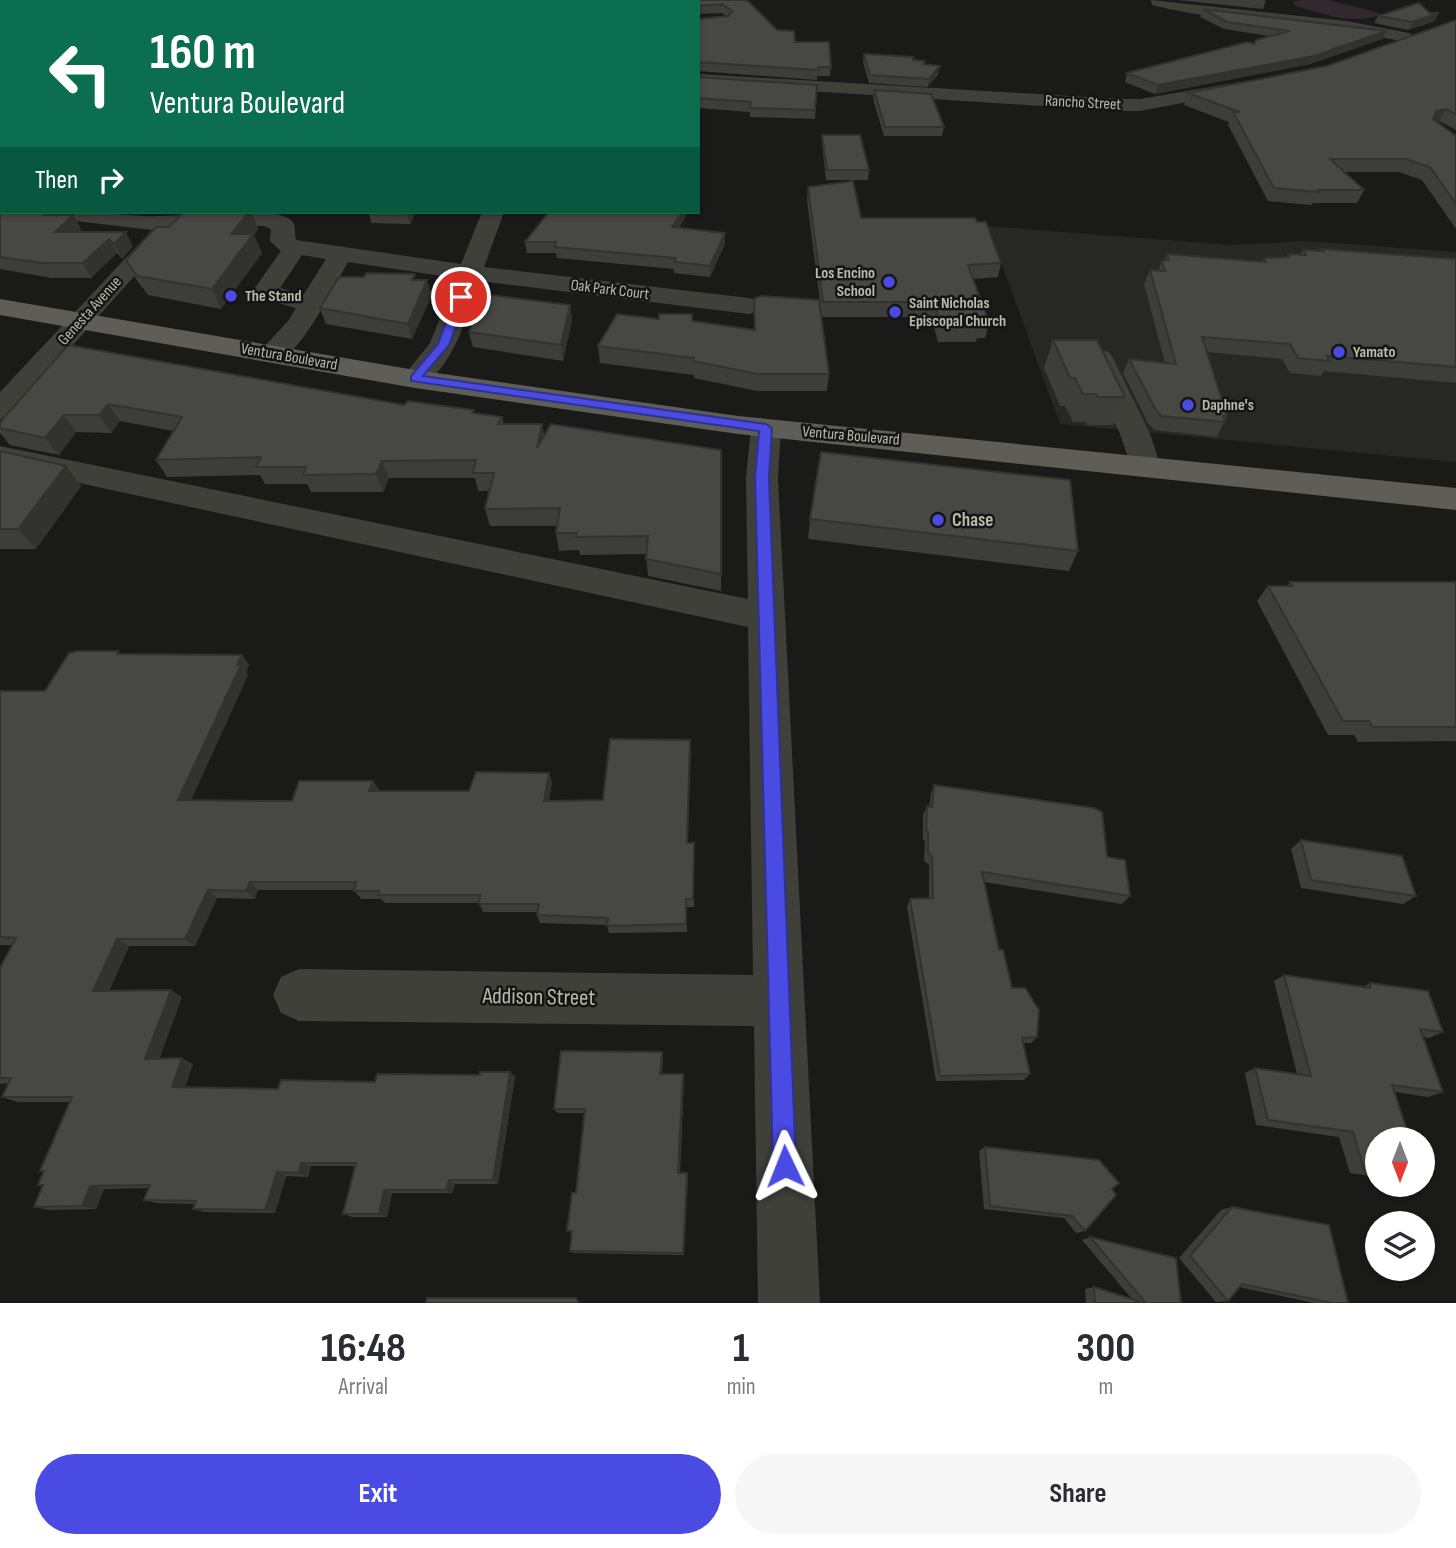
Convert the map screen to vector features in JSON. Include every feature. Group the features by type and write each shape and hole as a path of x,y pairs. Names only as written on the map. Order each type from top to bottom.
{"main road":[{"name":"Ventura Boulevard","path":"0,307 415,379 766,428 1456,499"}],"street":[{"path":"1153,1 1209,13 1286,17 1415,36 1380,48"},
{"path":"1350,26 1384,18 1401,19"},
{"name":"Rancho Street","path":"700,79 1120,106 1140,105 1261,83"},
{"path":"75,214 147,223 176,217 266,219 283,225 282,241 295,247 265,292 312,304"},
{"path":"415,379 443,345 492,214"},
{"name":"Genesta Avenue","path":"0,410 176,217"},
{"name":"Oak Park Court","path":"295,247 470,272 750,306"},
{"path":"271,354 300,324 341,253"},
{"path":"1099,358 1135,434 1145,467"},
{"path":"766,428 762,466 789,1303"},
{"path":"0,456 732,611 767,615"},
{"name":"Addison Street","path":"299,995 779,1001"}],"shaded area":[{"path":"1328,0 1380,15 1348,19 1295,6 1293,2"},
{"path":"988,226 1230,245 1309,241 1456,252 1456,462 1060,424"}],"building":[{"path":"700,0 745,0 777,30 794,31 795,42 829,42 831,67 818,67 818,70 700,62 700,19 728,16 732,11 722,4 700,6"},
{"path":"1419,3 1430,13 1439,13 1412,22 1378,16"},
{"path":"1203,9 1386,31 1314,56 1158,85 1127,73 1247,42 1254,44 1256,40 1290,31 1227,22"},
{"path":"1456,20 1456,114 1446,109 1436,111 1433,119 1456,136 1456,204 1430,167 1406,159 1330,159 1364,190 1318,190 1319,192 1274,188 1233,112 1240,112 1188,93 1327,66"},
{"path":"864,54 913,57 913,60 925,61 923,64 940,66 929,79 870,75"},
{"path":"700,77 817,85 815,110 750,108 751,102 700,98"},
{"path":"874,90 931,94 944,127 885,127"},
{"path":"822,135 860,135 869,170 827,170"},
{"path":"853,181 861,218 975,218 977,222 986,222 1001,263 968,265 989,323 979,323 980,327 942,327 934,302 823,302 808,187"},
{"path":"0,214 73,215 55,232 126,232 114,244 109,239 83,263 43,263 0,257"},
{"path":"182,214 247,214 231,234 253,234 212,289 137,276 126,260 156,227 169,227"},
{"path":"547,214 681,214 672,227 725,233 710,266 674,262 676,258 555,247 556,242 525,242"},
{"path":"1321,249 1456,259 1456,367 1327,356 1329,361 1298,358 1290,344 1202,337 1227,416 1223,416 1225,422 1161,416 1129,359 1176,364 1150,270 1165,271 1162,261 1169,259 1167,254 1266,262 1264,258 1289,257 1288,254 1306,255 1303,250 1323,251"},
{"path":"366,273 415,274 412,280 427,280 408,324 320,308 339,277 364,277"},
{"path":"483,294 570,305 561,345 469,332"},
{"path":"761,296 819,300 829,374 757,374 693,361 694,358 598,346 617,314 659,319 659,314 692,314 692,321 755,330 754,299"},
{"path":"1053,340 1097,340 1125,397 1083,394 1075,378 1070,378"},
{"path":"68,345 404,405 408,401 474,410 472,413 502,417 498,424 542,424 537,448 551,424 721,450 721,574 646,559 648,536 576,537 577,533 556,533 560,508 485,509 494,473 473,473 476,460 382,461 376,474 303,475 306,467 256,467 261,457 156,460 182,417 108,404 99,415 64,415 45,438 0,428 0,422"},
{"path":"0,451 66,466 18,529 0,529"},
{"name":"Chase","path":"821,452 1070,480 1078,551 810,519"},
{"path":"1290,582 1456,582 1456,727 1373,727 1369,721 1343,721 1268,586 1292,586"},
{"path":"69,653 242,655 237,665 241,665 178,800 292,801 299,781 373,781 369,791 469,791 476,772 549,773 544,801 603,800 610,739 690,740 687,843 694,843 693,899 686,899 686,924 607,926 608,918 537,915 539,904 479,904 480,895 378,895 379,891 354,891 356,882 250,882 246,891 208,890 185,939 117,939 93,991 171,990 145,1059 182,1058 172,1087 278,1089 281,1080 375,1082 377,1074 480,1075 480,1072 510,1072 493,1180 449,1180 446,1190 384,1190 379,1214 343,1214 356,1163 301,1163 299,1173 277,1172 265,1210 193,1209 196,1201 144,1200 150,1185 90,1186 82,1206 34,1207 43,1185 38,1185 44,1171 40,1171 72,1097 2,1097 11,1078 0,1078 0,968 16,938 0,937 0,691 45,691"},
{"path":"934,785 1094,808 1102,812 1107,857 1125,860 1130,896 982,872 999,950 1003,950 1012,988 1025,988 1039,1010 1037,1037 1022,1038 1030,1074 940,1076 910,899 933,898 932,857 928,852 926,831 927,806 932,807"},
{"path":"1301,840 1402,856 1416,896 1311,880"},
{"path":"1284,975 1370,988 1370,983 1428,991 1443,1032 1420,1029 1443,1092 1392,1085 1406,1127 1365,1127 1365,1169 1353,1132 1268,1120 1255,1068 1311,1076"},
{"path":"561,1051 662,1052 660,1074 683,1074 678,1173 687,1173 683,1253 570,1251 572,1231 567,1231 572,1193 576,1193 585,1109 554,1109"},
{"path":"985,1147 1099,1160 1119,1183 1112,1189 1116,1195 1085,1231 1072,1216 990,1206"},
{"path":"1232,1207 1329,1225 1348,1303 1332,1303 1242,1284 1228,1301 1190,1256"},
{"path":"1090,1237 1176,1258 1181,1303 1146,1303"},
{"path":"1094,1287 1144,1303 1095,1303"},
{"path":"427,1298 576,1298 579,1303 426,1303"}],"place":[{"name":"Los Encino School","path":"889,282"},
{"name":"The Stand","path":"231,296"},
{"name":"Saint Nicholas Episcopal Church","path":"895,312"},
{"name":"Yamato","path":"1339,352"},
{"name":"Daphne's","path":"1188,405"},
{"name":"Chase","path":"938,520"}],"route":[{"path":"461,297 443,345 415,379 766,428 762,478 785,1166"}]}
